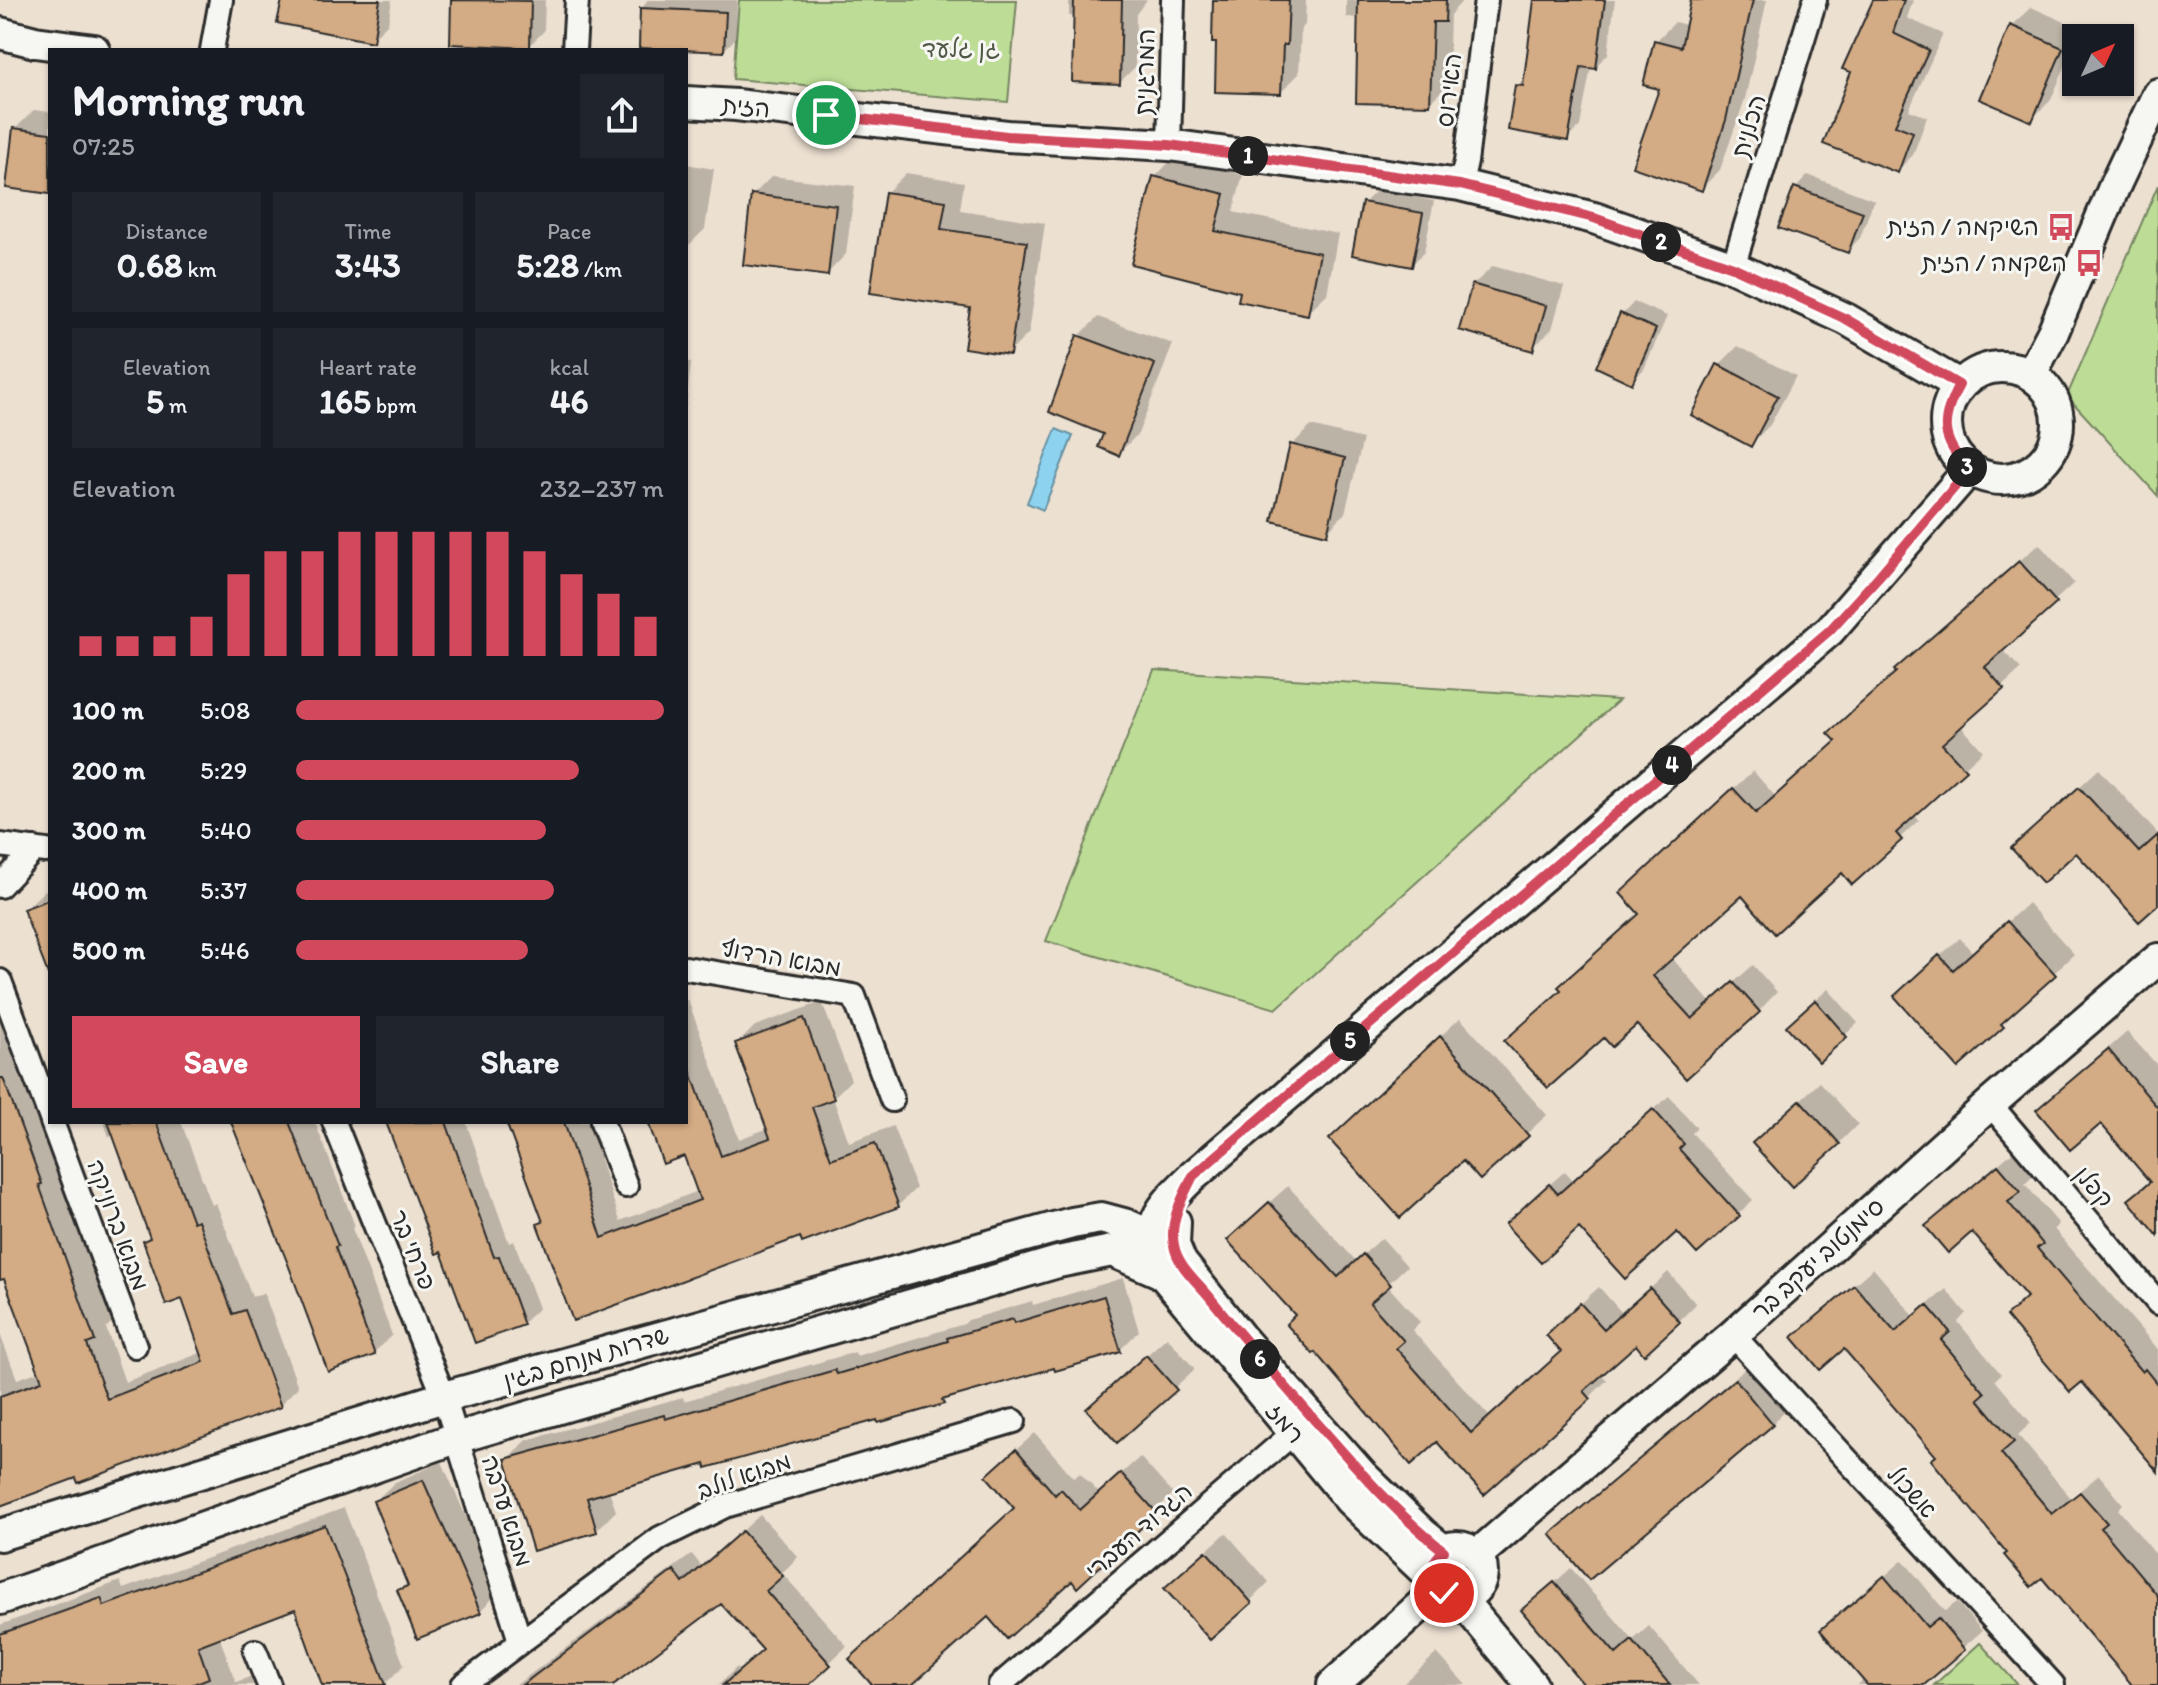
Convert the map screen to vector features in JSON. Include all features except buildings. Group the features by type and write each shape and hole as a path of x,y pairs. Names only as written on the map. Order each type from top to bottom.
{"street":[{"path":"212,48 221,0"},
{"path":"574,48 577,0"},
{"name":"המרגנית","path":"1169,145 1173,0"},
{"name":"האירוס","path":"1460,185 1466,162 1486,0"},
{"name":"הכלנית","path":"1733,267 1815,0"},
{"path":"0,33 79,48"},
{"path":"2031,374 2053,332 2115,185 2158,94"},
{"name":"הזית","path":"688,102 1007,136 1169,145 1460,185 1594,218 1733,267 1846,319 1959,385"},
{"path":"2002,366 2031,374 2043,383 2057,408 2057,439 2051,453 2026,475 2006,480 1983,477 1969,470 1956,455 1946,431 1947,408 1959,385 1981,370 2002,366"},
{"name":"רמז","path":"1444,1551 1361,1474 1302,1425 1162,1273 1154,1256 1193,1176 1830,630 1969,470"},
{"path":"0,845 42,850"},
{"path":"0,886 42,850"},
{"name":"סימנטוב יעקב בר","path":"1476,1556 1733,1335 1990,1104 2158,959"},
{"name":"מבוא הרדוף","path":"688,968 854,996 892,1100"},
{"path":"0,981 48,1111"},
{"name":"קפלן","path":"1990,1104 2158,1303"},
{"name":"מבוא ברוניקה","path":"53,1124 135,1346"},
{"name":"פרחי בר","path":"335,1124 444,1397"},
{"path":"603,1124 626,1186"},
{"name":"שדרות מנחם בגין","path":"0,1535 444,1397 1072,1223 1101,1218 1127,1225 1163,1241"},
{"name":"רמז","path":"1163,1241 1241,1338 1350,1500 1444,1588 1532,1685"},
{"name":"שדרות מנחם בגין","path":"0,1599 456,1438 1093,1254 1112,1251 1162,1273"},
{"name":"אשכול","path":"1733,1335 2053,1685"},
{"name":"מבוא ערבה","path":"444,1397 520,1641"},
{"name":"מבוא לולב","path":"463,1685 660,1538 725,1506 1014,1421"},
{"name":"הגדוד העברי","path":"1000,1685 1302,1425"},
{"path":"1333,1685 1444,1588 1473,1591 1482,1570 1476,1556 1458,1547 1444,1551 1434,1563 1444,1588"},
{"path":"255,1651 269,1685"}],"green space":[{"name":"גן גלעד","path":"739,0 1017,0 1008,102 733,79"},
{"path":"2158,185 2158,496 2067,396"},
{"path":"1154,670 1619,700 1276,1009 1046,941"},
{"path":"1980,1643 2018,1685 1934,1685"}],"water":[{"path":"1056,429 1073,436 1043,510 1027,503"}],"place":[{"name":"השיקמה / הזית","path":"2061,227"},
{"name":"השקמה / הזית","path":"2089,263"}],"route":[{"path":"826,115 1007,136 1169,145 1460,185 1594,218 1733,267 1846,319 1959,385 1947,408 1946,431 1956,455 1969,470 1830,630 1193,1176 1182,1198 1177,1211 1174,1245 1181,1262 1241,1338 1361,1474 1444,1551 1438,1555 1432,1571 1433,1579 1444,1593"}]}
